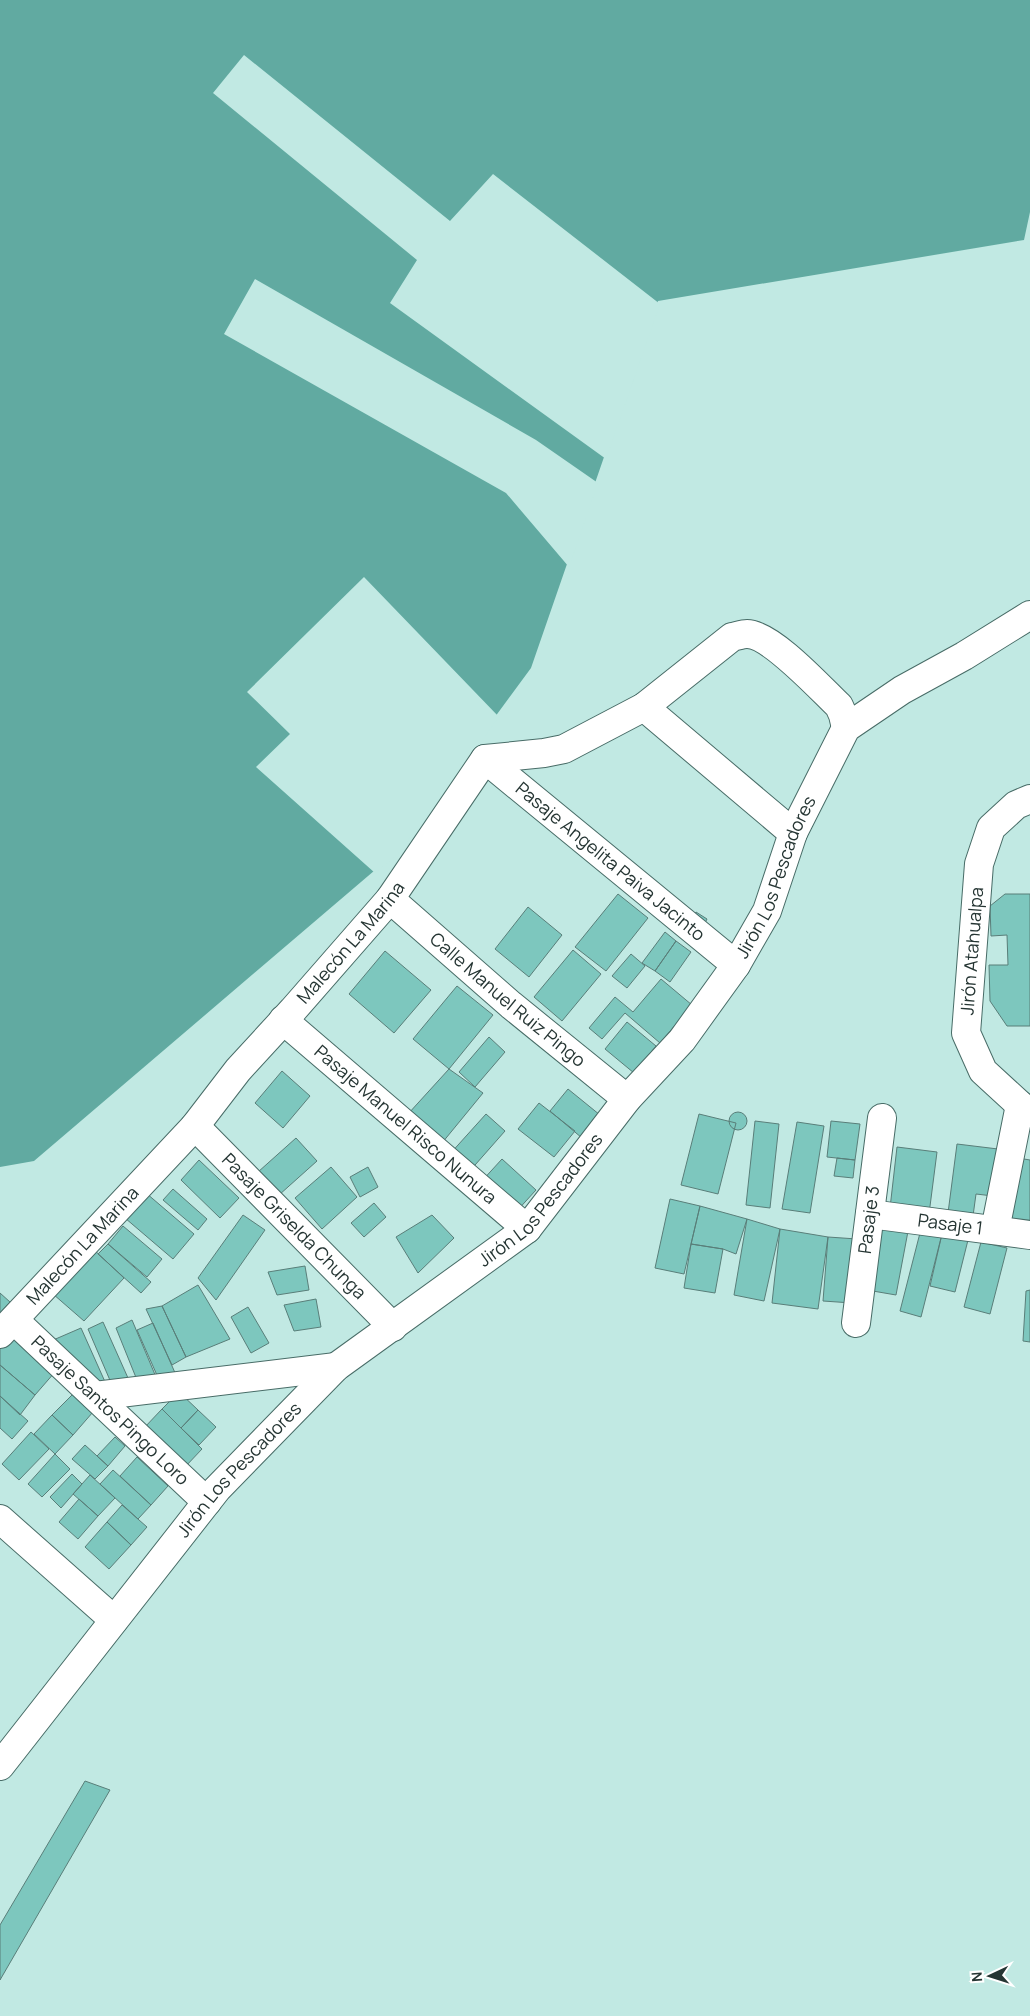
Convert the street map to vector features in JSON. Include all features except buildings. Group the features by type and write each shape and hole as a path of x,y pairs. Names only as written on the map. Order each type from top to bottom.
{"street":[{"name":"Jirón Los Pescadores","path":"0,1766 217,1489 336,1367 526,1229 627,1099 682,1040 736,965 767,911 793,833 846,728 902,690 964,656 1030,615"},
{"path":"484,759 564,749 644,707 732,637 748,634 762,638 785,654 839,706 846,728"},
{"path":"644,707 793,833"},
{"name":"Malecón La Marina","path":"7,1327 195,1126 238,1070 390,899 484,759"},
{"name":"Pasaje Angelita Paiva Jacinto","path":"484,759 736,965"},
{"name":"Jirón Atahualpa","path":"1025,1106 983,1070 966,1033 979,864 991,828 1016,805 1030,799"},
{"name":"Calle Manuel Ruiz Pingo","path":"390,899 511,1005 627,1099"},
{"name":"Pasaje Manuel Risco Nunura","path":"283,1020 526,1229"},
{"path":"995,1230 1025,1106"},
{"name":"Pasaje 3","path":"856,1323 882,1118"},
{"name":"Pasaje Griselda Chunga","path":"195,1126 393,1327"},
{"name":"Pasaje 1","path":"870,1214 1030,1235"},
{"name":"Pasaje Santos Pingo Loro","path":"7,1327 95,1396 207,1502"},
{"path":"95,1396 336,1367"},
{"path":"0,1519 114,1620"}],"water":[{"path":"0,0 1030,0 1030,212 1024,240 658,301 531,668 395,853 34,1161 0,1167"}],"pier":[{"path":"244,55 450,221 493,174 660,304 606,459 390,303 417,260 213,93"},
{"path":"255,279 536,440 598,483 569,567 506,493 224,334"},
{"path":"364,577 499,717 397,855 375,873 256,767 290,734 247,692"}]}
